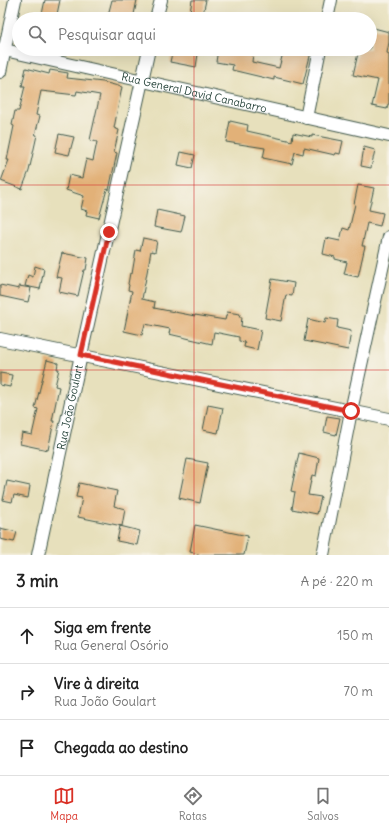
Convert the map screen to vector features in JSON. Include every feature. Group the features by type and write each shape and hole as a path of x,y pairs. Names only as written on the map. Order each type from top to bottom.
{"street":[{"path":"0,72 2,50 15,0"},
{"path":"158,12 161,0"},
{"path":"328,12 331,0"},
{"name":"Rua General David Canabarro","path":"2,50 12,52"},
{"name":"Rua General David Canabarro","path":"30,56 389,136"},
{"name":"Rua João Goulart","path":"38,555 147,56"},
{"path":"306,118 319,56"},
{"path":"323,555 351,411 389,237"},
{"path":"0,339 389,419"}],"building":[{"path":"45,0 60,0 57,12 42,12"},
{"path":"112,0 137,0 134,12 109,12"},
{"path":"192,0 206,0 203,12 190,12"},
{"path":"377,29 389,32 387,53 389,54 389,104 387,109 372,106 378,80 353,75 357,56 377,56"},
{"path":"171,56 198,56 196,67 170,62"},
{"path":"217,56 253,56 252,62 279,68 282,56 310,56 303,84 274,77 274,80 232,70 233,65 216,62"},
{"path":"26,68 49,74 50,70 68,73 67,78 103,82 122,87 114,128 119,130 114,152 117,153 109,190 107,189 99,218 86,215 87,211 81,209 84,196 66,190 69,175 82,178 86,159 93,161 97,142 90,140 100,95 77,91 76,95 41,91 36,115 40,116 35,135 37,135 29,171 22,189 1,181 9,160 7,160 14,126 12,125 15,111 19,111 25,86 22,86"},
{"path":"230,121 248,125 247,131 292,141 293,133 343,141 340,154 336,153 335,155 304,148 303,154 295,152 292,164 263,158 265,148 226,142"},
{"path":"59,134 74,137 69,155 55,152"},
{"path":"364,147 375,150 371,168 361,166"},
{"path":"181,152 195,155 192,168 178,165"},
{"path":"358,185 374,188 369,210 383,213 380,226 367,223 362,246 365,246 358,277 344,274 347,262 323,254 326,238 340,241 343,228 349,230"},
{"path":"157,210 185,216 181,232 154,227"},
{"path":"143,238 157,241 155,252 151,251 142,299 155,302 154,308 195,316 225,320 227,312 240,314 239,317 242,317 241,326 261,330 257,350 244,347 245,342 239,341 239,337 214,332 212,344 169,334 170,329 145,324 142,335 124,331 132,291 128,290 130,273 132,274 136,250 140,251"},
{"path":"62,253 88,258 78,296 59,292 62,278 56,277"},
{"path":"35,266 44,269 40,289 25,286 28,275 33,277"},
{"path":"272,279 294,283 292,296 286,295 281,321 265,318"},
{"path":"0,285 19,289 19,286 31,288 28,302 0,296"},
{"path":"326,318 338,320 337,328 351,331 348,350 304,341 308,319 325,323"},
{"path":"47,360 58,363 57,369 59,369 55,386 59,387 48,450 20,444 22,433 32,435 38,409 35,408"},
{"path":"0,373 12,375 10,387 0,385"},
{"path":"208,405 223,408 218,433 203,430"},
{"path":"327,416 340,418 336,435 324,432"},
{"path":"299,453 319,458 316,476 312,475 308,495 321,497 317,514 292,509 295,492 291,491"},
{"path":"187,459 208,463 200,503 179,498"},
{"path":"7,481 30,486 28,498 14,495 12,502 3,500"},
{"path":"79,483 117,491 114,506 125,509 122,526 78,517 82,498 76,497"},
{"path":"195,525 248,536 244,555 202,555 190,552"},
{"path":"120,526 140,531 137,545 117,541"},
{"path":"0,528 17,532 14,542 0,539"}],"route":[{"path":"109,232 81,355 351,411"}]}
